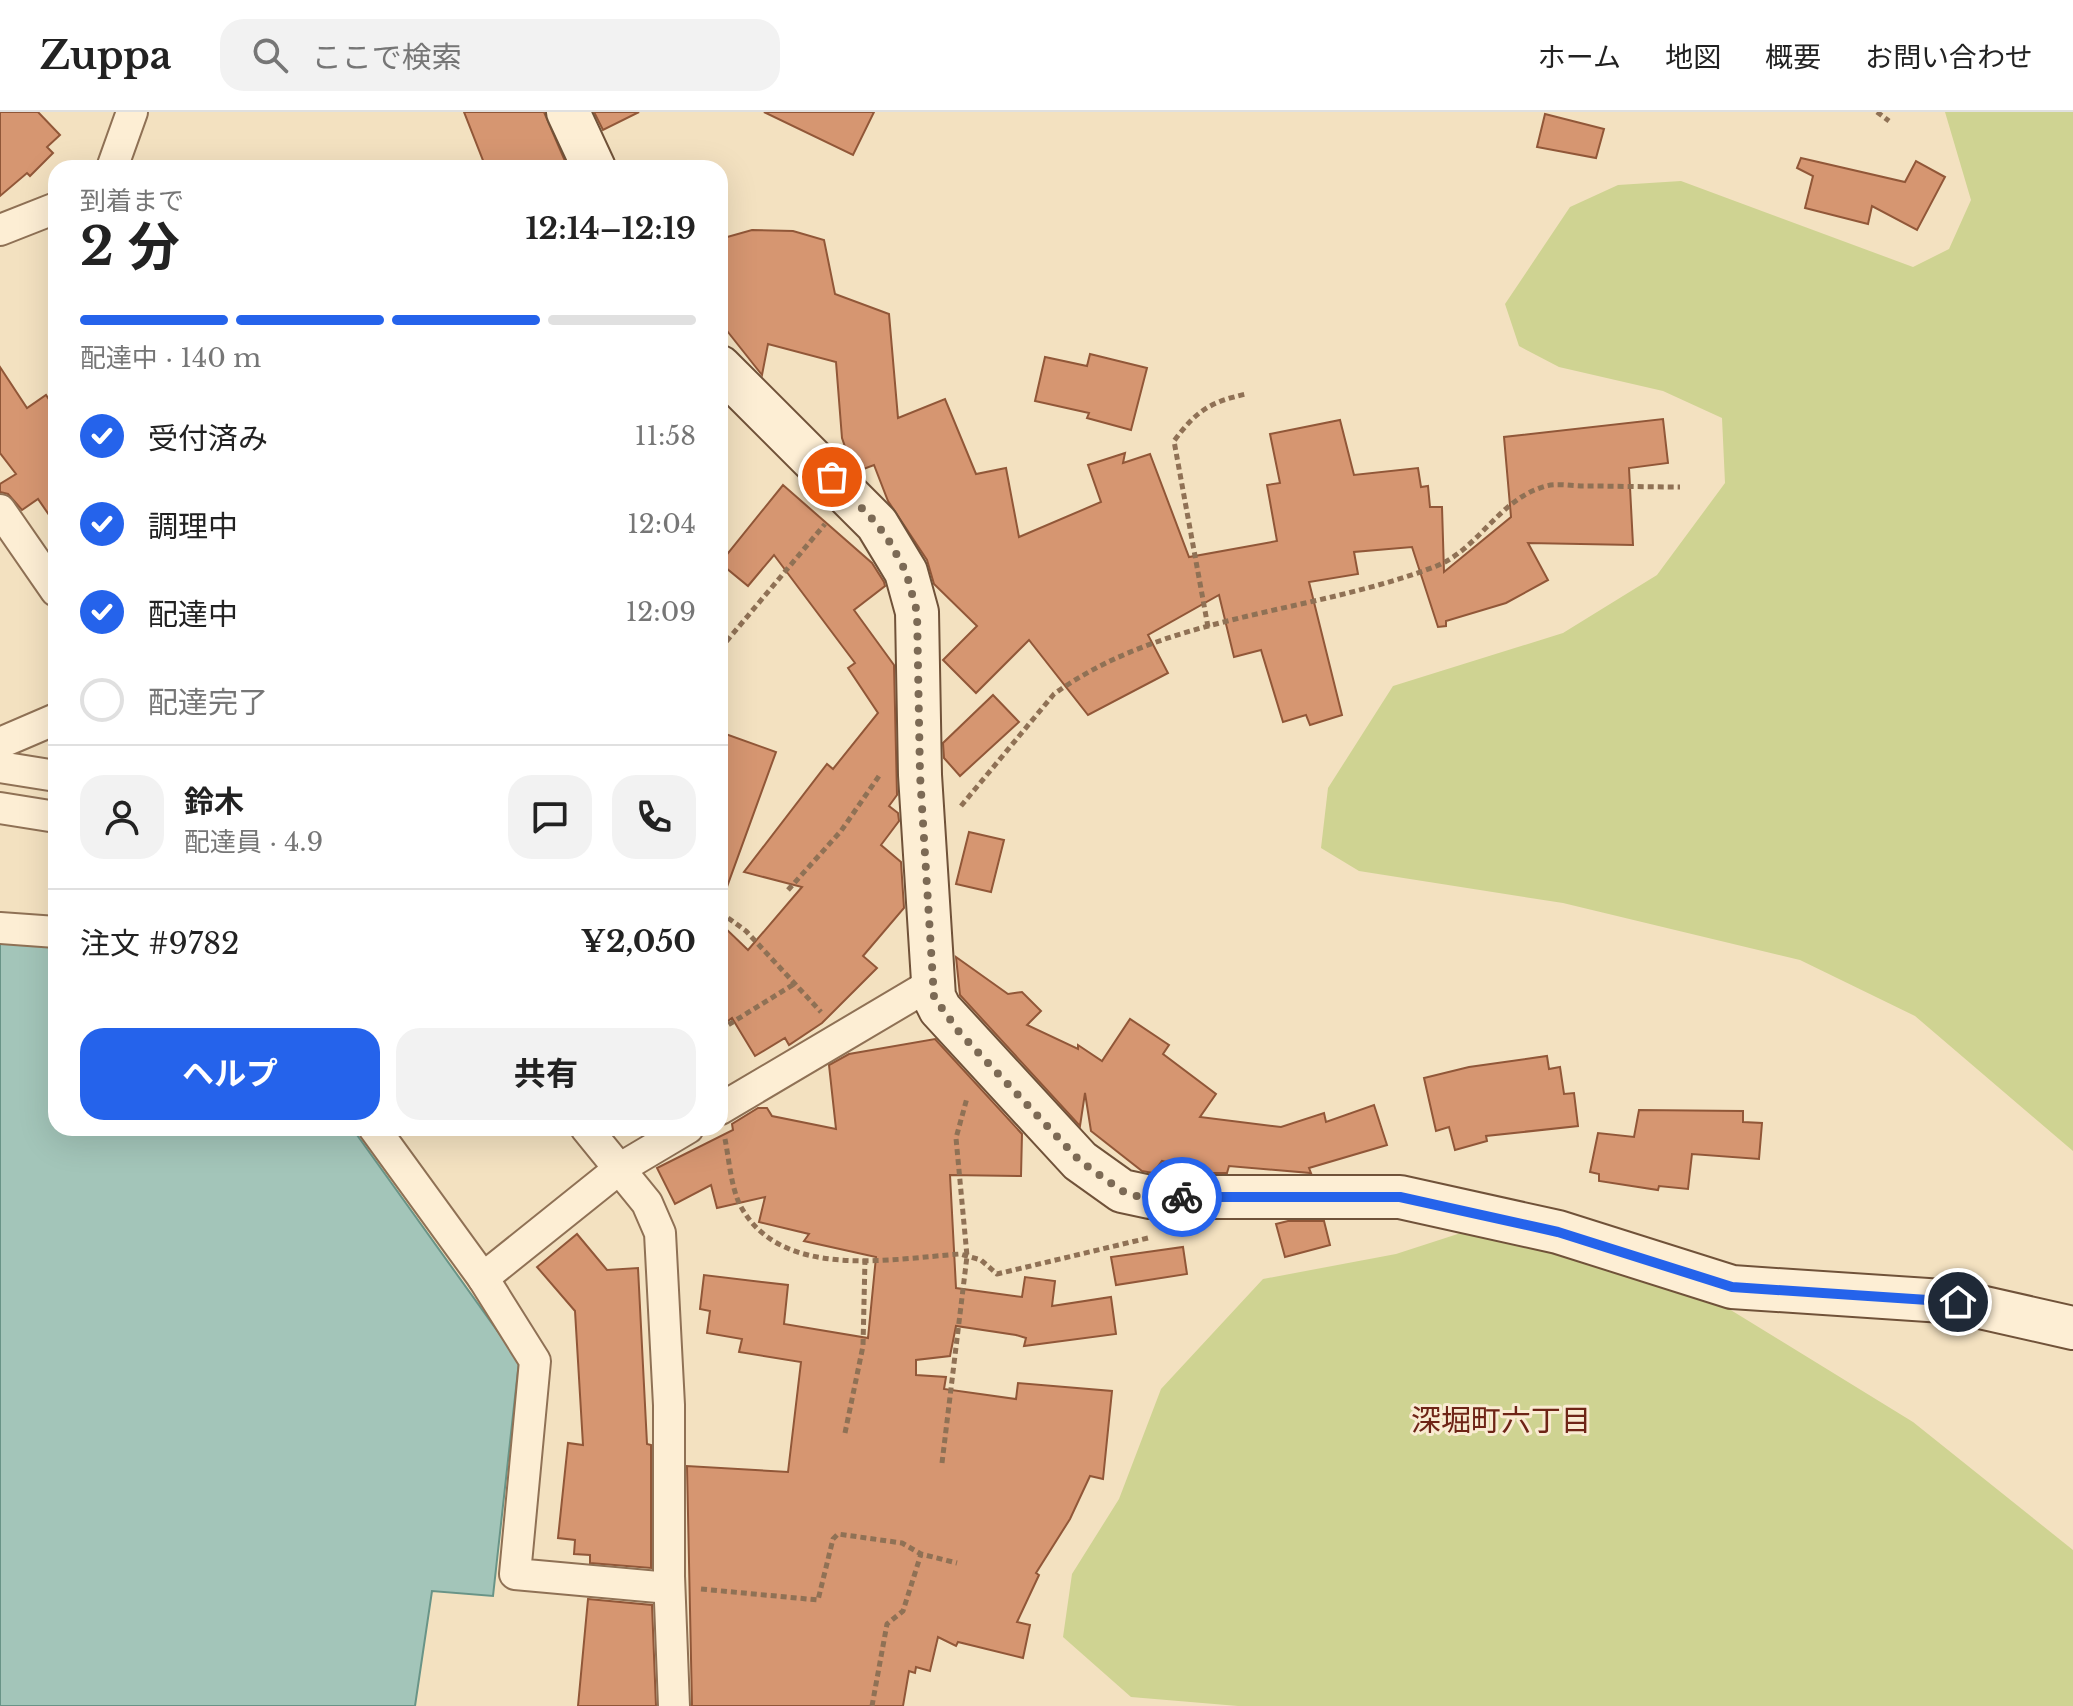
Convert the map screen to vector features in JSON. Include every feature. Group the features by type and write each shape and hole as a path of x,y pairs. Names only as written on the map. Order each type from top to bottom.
{"main road":[{"path":"568,112 590,160"},
{"path":"728,375 850,495 891,544 906,572 914,601 934,997 940,1009 979,1055 1080,1161 1122,1191 1136,1196 1400,1197 1558,1232 1732,1287 1958,1302 2073,1328"}],"street":[{"path":"115,160 132,112"},
{"path":"0,230 48,211"},
{"path":"0,510 48,579"},
{"path":"0,743 48,722"},
{"path":"0,767 48,775"},
{"path":"0,808 48,816"},
{"path":"0,928 48,931"},
{"path":"728,1117 843,1036 933,983"},
{"path":"380,1136 483,1278 535,1361 515,1574 669,1588"},
{"path":"592,1136 647,1203 660,1233 669,1405 669,1588 674,1706"},
{"path":"483,1278 619,1169 675,1136"}],"path":[{"path":"1877,112 1889,121"},
{"path":"1208,627 1174,441 1188,423 1214,401 1246,394"},
{"path":"924,833 943,824 986,779 1054,694 1071,681 1138,650 1208,627 1437,566 1466,546 1511,502 1548,485 1680,487"},
{"path":"728,640 850,495"},
{"path":"788,890 841,831 884,769"},
{"path":"728,918 746,931 843,1036"},
{"path":"728,1025 794,984"},
{"path":"942,1463 967,1256 956,1138 979,1055"},
{"path":"725,1136 740,1204 772,1242 824,1259 967,1256 981,1260 997,1274 1162,1234"},
{"path":"845,1433 863,1346 865,1259"},
{"path":"669,1588 818,1600 833,1539 838,1534 902,1543 921,1554 957,1563"},
{"path":"872,1706 887,1624 903,1611 921,1554"}],"green space":[{"path":"1945,112 2073,112 2073,1151 1915,1016 1800,960 1563,903 1359,871 1321,848 1328,788 1393,686 1563,633 1657,575 1725,483 1722,418 1663,391 1559,367 1519,346 1505,304 1570,207 1618,185 1681,181 1913,267 1949,249 1971,200"},
{"path":"1504,1219 1646,1258 1913,1422 2073,1550 2073,1706 1238,1706 1131,1697 1063,1637 1072,1574 1119,1499 1161,1389 1263,1279 1396,1254"}],"water":[{"path":"0,941 48,944 48,1136 358,1136 519,1361 493,1596 432,1591 415,1706 0,1706"}],"building":[{"path":"0,112 38,112 60,135 47,147 53,153 30,176 27,173 0,196"},
{"path":"464,112 544,112 565,160 483,160"},
{"path":"594,112 639,112 603,130"},
{"path":"764,112 874,112 853,155"},
{"path":"1545,114 1604,129 1596,158 1537,147"},
{"path":"1801,158 1905,182 1916,161 1945,177 1917,230 1872,206 1868,224 1805,208 1813,176 1797,168"},
{"path":"752,230 793,231 824,240 835,294 889,314 898,418 945,399 976,474 1006,468 1019,537 1101,502 1088,465 1125,453 1123,463 1150,454 1189,557 1277,541 1267,485 1280,483 1270,434 1340,420 1354,475 1418,468 1421,487 1428,486 1430,507 1442,507 1444,572 1511,517 1504,437 1663,419 1668,463 1629,468 1633,545 1528,543 1548,580 1506,603 1446,621 1446,626 1438,627 1412,547 1354,552 1358,574 1309,582 1342,715 1310,725 1306,715 1283,722 1261,650 1234,657 1219,595 1148,635 1168,673 1088,715 1029,640 976,693 943,660 977,626 934,584 927,560 888,501 874,465 858,471 851,464 842,438 836,362 768,344 762,375 728,332 728,237"},
{"path":"1090,354 1147,368 1131,430 1087,418 1089,413 1035,401 1045,357 1087,366"},
{"path":"0,367 27,408 46,395 48,398 48,513 38,499 22,510 8,494 0,492 0,484 16,474 0,453"},
{"path":"783,485 872,563 884,582 885,586 854,610 894,665 897,795 889,806 898,813 899,821 881,845 901,862 904,908 863,956 877,968 822,1023 789,1045 785,1038 755,1056 732,1018 728,1021 728,931 748,950 802,887 744,872 827,764 833,769 878,713 848,668 855,663 774,555 748,586 728,570 728,553"},
{"path":"993,695 1019,722 960,776 944,758 943,743"},
{"path":"728,735 776,752 728,884"},
{"path":"969,832 1004,840 991,892 956,884"},
{"path":"956,957 1008,994 1022,992 1041,1011 1027,1025 1078,1049 1078,1045 1102,1061 1130,1019 1169,1045 1163,1054 1216,1094 1200,1117 1281,1127 1324,1113 1326,1122 1374,1105 1387,1145 1309,1168 1311,1173 1229,1166 1227,1173 1212,1173 1162,1161 1153,1173 1142,1171 1091,1131 1085,1093 1080,1126 960,995"},
{"path":"935,1039 1022,1134 1021,1176 950,1175 956,1288 1022,1297 1025,1277 1055,1281 1052,1306 1111,1297 1116,1334 1024,1346 1026,1338 1016,1335 956,1326 950,1356 916,1360 916,1375 946,1377 944,1389 1016,1399 1018,1383 1112,1391 1103,1479 1090,1476 1070,1519 1036,1573 1039,1575 1017,1622 1030,1625 1023,1658 958,1642 956,1646 938,1637 930,1671 916,1667 915,1673 909,1671 903,1706 692,1706 687,1466 788,1472 801,1362 739,1352 742,1339 707,1333 710,1311 700,1309 704,1275 788,1285 784,1324 868,1338 876,1257 804,1241 809,1234 759,1222 765,1197 717,1208 711,1185 675,1204 657,1168 721,1136 728,1136 733,1130 732,1124 758,1108 767,1108 772,1116 836,1129 829,1065 849,1054"},
{"path":"1547,1056 1549,1069 1560,1067 1564,1094 1574,1093 1578,1126 1486,1136 1487,1141 1455,1150 1449,1127 1436,1131 1424,1078 1469,1067"},
{"path":"1639,1110 1743,1111 1743,1122 1762,1123 1759,1159 1692,1154 1688,1189 1659,1186 1658,1190 1599,1181 1599,1174 1590,1172 1598,1133 1634,1137"},
{"path":"1324,1221 1330,1245 1285,1257 1276,1224"},
{"path":"577,1234 607,1270 638,1268 647,1444 651,1445 651,1568 590,1563 590,1555 574,1554 575,1540 558,1538 568,1443 583,1445 575,1311 537,1267"},
{"path":"1183,1247 1187,1274 1116,1285 1111,1257"},
{"path":"588,1599 652,1605 656,1706 578,1706"}],"way so far":[{"path":"832,477 877,524 891,544 906,572 917,612 920,775 934,997 959,1032 1080,1161 1122,1191 1136,1196 1182,1197"}],"district":[{"name":"深堀町六丁目","path":"1501,1421"}],"route":[{"path":"1182,1197 1400,1197 1558,1232 1732,1287 1958,1302"}]}
